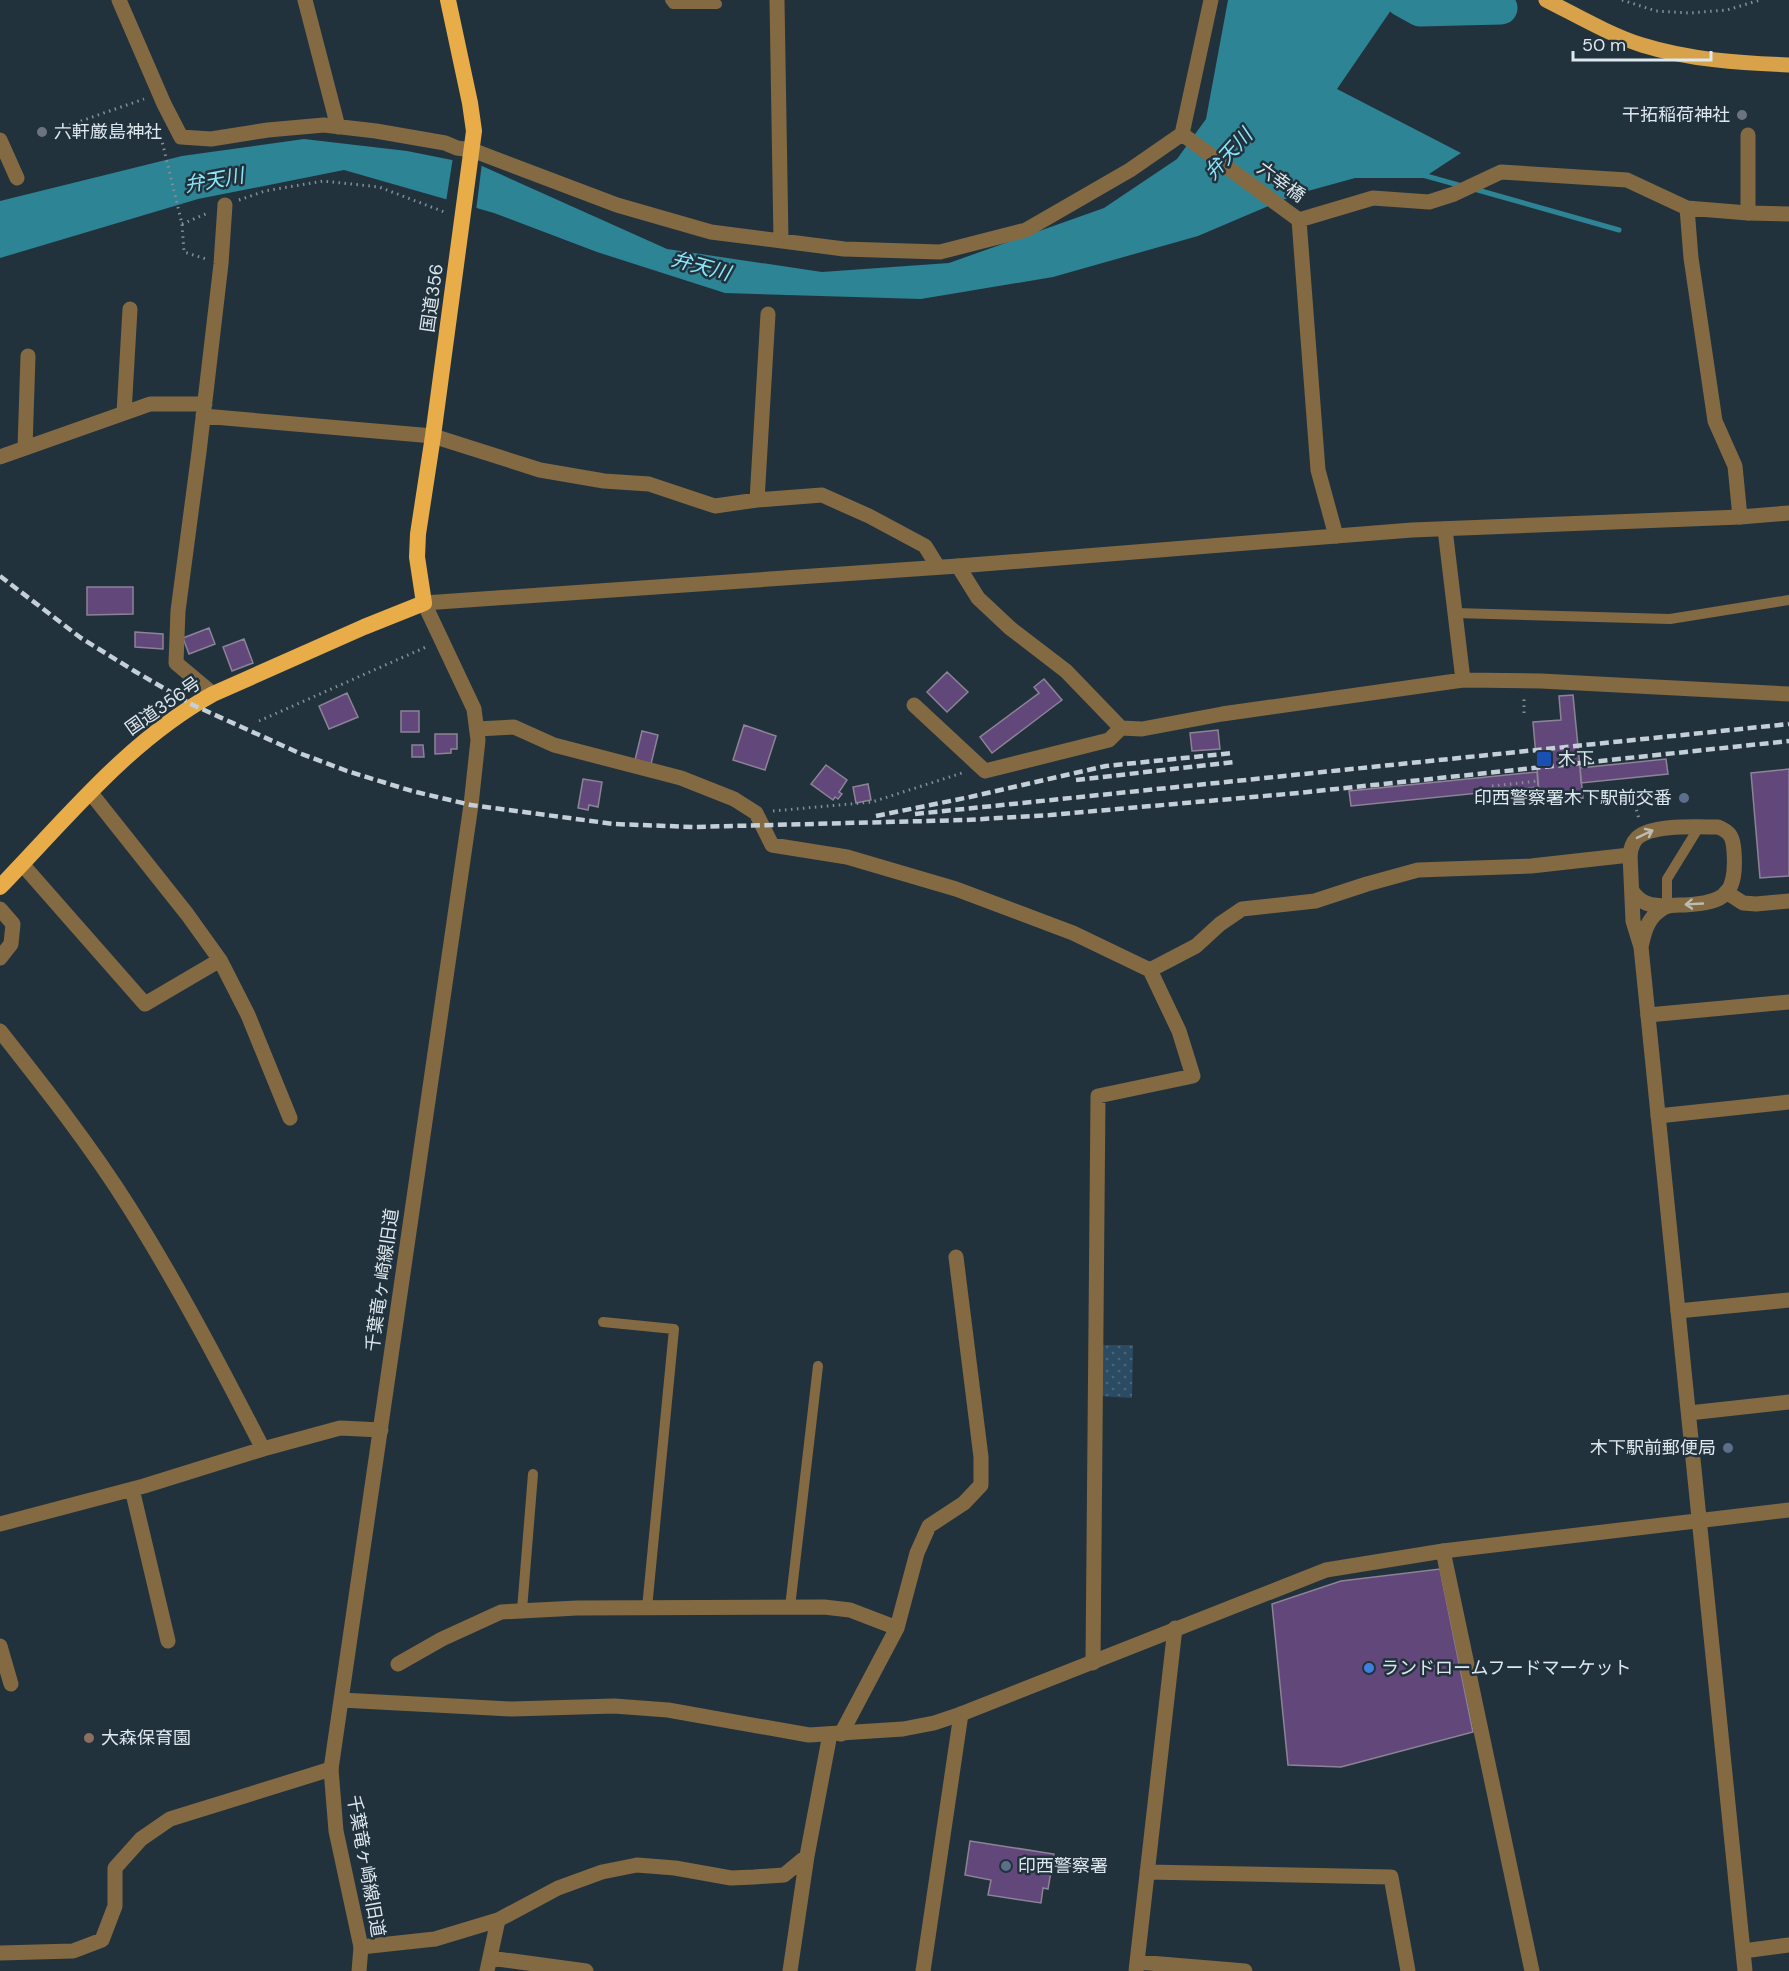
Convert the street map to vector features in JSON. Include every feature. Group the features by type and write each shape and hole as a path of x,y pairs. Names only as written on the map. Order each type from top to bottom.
{"highway":[{"name":"国道356","path":"423,603 417,557 417,534 433,436 463,215 473,117 448,0"},
{"name":"国道356号","path":"0,887 90,792 160,728 193,705 364,627 423,603"}],"main road":[{"path":"1546,0 1641,45 1688,56 1737,62 1789,64"}],"street":[{"path":"118,0 159,94 181,137 211,139 268,130 324,125 376,130 445,143 617,206 711,232 844,249 940,252 1026,230 1130,170 1182,134 1211,0"},
{"path":"305,0 338,127"},
{"path":"777,0 781,241"},
{"name":"六幸橋","path":"1182,134 1299,220"},
{"path":"1748,135 1748,213"},
{"path":"0,140 17,178"},
{"path":"1336,536 1318,470 1299,220 1373,198 1429,202 1454,194 1501,172 1627,180 1687,208 1789,214"},
{"path":"213,694 176,663 178,611 221,264 225,205"},
{"path":"1687,208 1691,258 1715,421 1734,466 1740,517"},
{"path":"124,413 130,309"},
{"path":"757,500 768,314"},
{"path":"25,448 28,356"},
{"path":"0,457 150,404 433,436 540,470 604,481 649,484 715,506 822,495 869,516 926,546 938,567"},
{"path":"423,603 958,566 1336,536 1789,513"},
{"path":"1445,529 1463,680"},
{"path":"958,566 978,598 1010,628 1066,671 1120,728 1142,729 1222,714 1463,680 1541,681 1789,694"},
{"name":"千葉竜ヶ崎線旧道","path":"359,1971 361,1947 336,1831 331,1769 477,759 474,709 423,603"},
{"path":"914,705 986,771 1109,740 1120,728"},
{"path":"477,729 514,727 554,745 681,778 734,799 756,813 772,845 847,857 956,889 1072,933 1150,970 1179,1031 1193,1076 1098,1096 1093,1663"},
{"path":"90,792 187,914 220,960 248,1015 290,1118"},
{"path":"1632,891 1644,904 1654,906 1706,904 1718,899 1733,883 1736,872 1731,834 1718,827 1654,830 1635,839 1630,855 1633,921 1641,947 1745,1971"},
{"path":"1150,970 1196,946 1220,924 1242,909 1315,901 1418,870 1531,866 1630,855"},
{"path":"22,864 145,1004 220,960"},
{"path":"1726,892 1743,903 1789,901"},
{"path":"1641,947 1644,931 1649,923 1660,910 1667,906"},
{"path":"0,909 13,924 11,945 0,958"},
{"path":"1648,1015 1789,1002"},
{"path":"0,1031 61,1108 128,1206 206,1336 263,1449"},
{"path":"1658,1116 1789,1102"},
{"path":"790,1971 807,1856 835,1734 897,1628 917,1553 929,1526 964,1503 981,1485 981,1457 956,1257"},
{"path":"1678,1311 1789,1300"},
{"path":"1689,1413 1789,1402"},
{"path":"0,1524 132,1489 340,1428 381,1430"},
{"path":"132,1489 168,1641"},
{"path":"341,1700 512,1709 625,1707 668,1710 809,1735 903,1729 934,1723 961,1714 1326,1569 1443,1551 1789,1510"},
{"path":"1443,1551 1532,1971"},
{"path":"398,1664 442,1639 501,1612 522,1610 824,1607 850,1610 897,1628"},
{"path":"1175,1628 1136,1966 1245,1971"},
{"path":"0,1646 11,1684"},
{"path":"922,1971 961,1714"},
{"path":"0,1953 73,1951 102,1940 115,1906 115,1868 141,1839 170,1819 331,1769"},
{"path":"361,1947 435,1939 498,1920 558,1888 602,1872 637,1865 675,1868 731,1878 784,1875 807,1856"},
{"path":"1147,1872 1391,1877 1408,1971"},
{"path":"498,1920 489,1965 586,1971"},
{"path":"1743,1951 1789,1945"}],"lane":[{"path":"670,0 673,4 717,4"},
{"path":"1455,613 1670,619 1789,600"},
{"path":"1667,906 1667,879 1700,827"},
{"path":"603,1322 674,1329 647,1608"},
{"path":"790,1607 818,1366"},
{"path":"522,1610 533,1474"}],"path":[{"path":"1622,0 1656,11 1689,13 1728,10 1760,0"},
{"path":"58,129 159,94"},
{"path":"163,149 182,224 184,252 221,264"},
{"path":"182,224 225,205 266,191 323,181 379,187 448,213 463,215"},
{"path":"259,722 441,640"},
{"path":"756,813 872,802 981,767"},
{"path":"1492,786 1538,781"}],"shaded area":[{"path":"1099,1345 1133,1345 1132,1398 1099,1396"}],"water":[{"name":"弁天川","path":"1228,0 1398,0 1337,89 1461,153 1423,178 1355,178 1297,194 1198,236 1053,277 921,299 725,293 597,252 494,213 344,170 198,199 0,258 0,201 182,156 304,139 407,151 482,166 667,249 822,272 949,263 1104,208 1177,159 1206,119"}],"pier":[{"path":"453,157 482,163 476,211 446,202"}],"building":[{"path":"87,587 133,587 133,614 87,615"},
{"path":"209,628 215,644 189,654 183,638"},
{"path":"135,632 163,634 163,649 135,647"},
{"path":"244,639 253,663 232,671 223,647"},
{"path":"947,672 968,692 947,712 927,692"},
{"path":"1044,679 1062,700 992,753 980,737 1039,693 1034,687"},
{"path":"347,693 358,717 329,729 319,706"},
{"path":"1573,695 1583,798 1540,802 1533,722 1561,720 1559,696"},
{"path":"401,711 419,711 419,732 401,732"},
{"path":"744,725 776,736 765,770 733,760"},
{"path":"1218,730 1220,749 1192,751 1190,733"},
{"path":"642,731 658,735 651,764 635,760"},
{"path":"435,734 457,734 457,749 451,749 451,753 435,754"},
{"path":"412,745 423,745 424,757 412,757"},
{"path":"1666,759 1668,774 1581,783 1580,768"},
{"path":"826,765 847,780 839,792 842,794 838,799 835,797 833,800 811,784"},
{"path":"1789,769 1789,876 1760,878 1751,773"},
{"path":"1537,772 1538,787 1351,806 1349,791"},
{"path":"583,779 602,782 598,807 589,805 588,810 578,808"},
{"path":"868,784 871,800 856,803 853,787"},
{"name":"ランドロームフードマーケット","path":"1440,1569 1473,1732 1341,1767 1288,1765 1272,1604 1341,1581"},
{"path":"970,1841 1054,1854 1048,1889 1043,1888 1041,1903 988,1895 991,1880 965,1875"}],"waterway":[{"path":"1402,0 1420,10 1501,8"},
{"path":"1419,174 1462,186"},
{"path":"1474,189 1619,230"}],"railway":[{"path":"0,576 81,638 136,672 193,705 299,753 412,791 471,805 614,824 693,827 966,820 1050,815 1298,793 1789,741"},
{"path":"915,814 1789,724"},
{"path":"876,816 1106,766 1233,753"},
{"path":"1076,780 1234,762"}],"place":[{"name":"干拓稲荷神社","path":"1742,115"},
{"name":"六軒厳島神社","path":"42,132"},
{"name":"木下","path":"1544,759"},
{"name":"印西警察署木下駅前交番","path":"1684,798"},
{"name":"木下駅前郵便局","path":"1728,1448"},
{"name":"ランドロームフードマーケット","path":"1369,1668"},
{"name":"大森保育園","path":"89,1738"},
{"name":"印西警察署","path":"1006,1866"}]}
